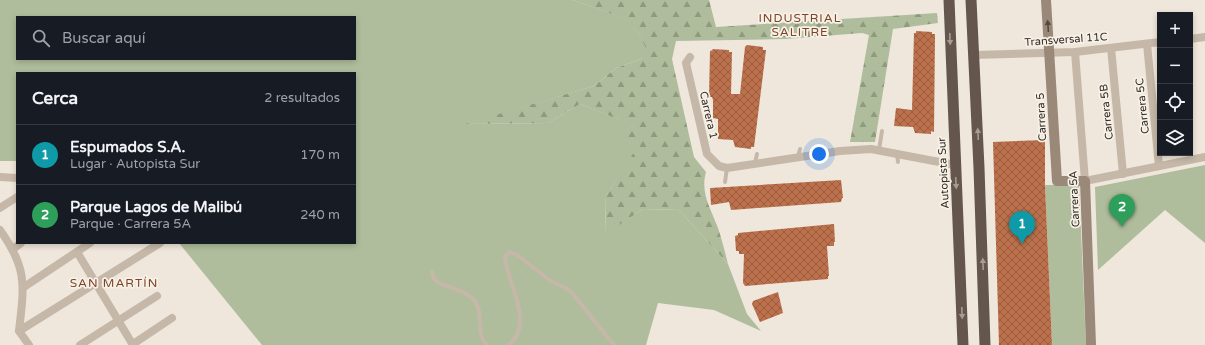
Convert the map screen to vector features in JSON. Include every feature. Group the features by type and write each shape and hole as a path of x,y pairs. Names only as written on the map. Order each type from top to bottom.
{"highway":[{"name":"Autopista Sur","path":"949,0 963,345"},
{"path":"971,0 985,345"}],"main road":[{"name":"Carrera 5","path":"1046,0 1057,181 1085,181"},
{"name":"Carrera 5A","path":"1085,181 1092,345"}],"street":[{"path":"1193,39 1205,37"},
{"name":"Transversal 11C","path":"974,55 1075,52 1157,42"},
{"name":"Carrera 5C","path":"1147,44 1159,166"},
{"name":"Carrera 5B","path":"1111,48 1123,174"},
{"name":"Carrera 5A","path":"1075,52 1085,181"},
{"name":"Carrera 1","path":"690,57 686,63 707,154 719,166 727,168"},
{"path":"727,168 840,151 879,150 955,165"},
{"path":"1085,181 1205,157"},
{"path":"0,177 16,178"},
{"path":"0,208 16,198"},
{"path":"0,230 13,248 19,264 24,287 19,332 29,345"},
{"path":"13,248 19,244"},
{"path":"24,287 89,244"},
{"path":"19,332 158,244"},
{"path":"77,252 133,345 172,318"},
{"path":"80,345 157,296"}],"lane":[{"path":"879,150 882,131"},
{"path":"798,158 800,149"},
{"path":"897,153 898,162"},
{"path":"755,164 757,154"},
{"path":"725,182 727,168"},
{"path":"508,345 518,335 520,322 518,305 506,270 505,257 509,252 517,255 552,282 566,288 573,294 614,345"},
{"path":"432,272 434,279 437,282 466,294 476,303 480,310 481,335 487,345"}],"green space":[{"path":"0,0 573,0 627,19 646,46 641,59 616,68 594,86 467,124 548,123 580,104 636,126 614,135 639,146 606,196 605,233 643,209 679,210 728,264 747,314 761,331 714,310 658,303 646,345 262,345 180,244 356,244 356,72 16,72 16,161 0,161"},
{"path":"573,0 709,0 716,27 937,13 938,23 893,29 875,142 850,142 869,35 862,33 785,39 676,41 672,59 694,157 706,172 704,187 705,194 718,228 728,264 679,210 643,209 605,234 606,196 638,146 613,135 635,126 580,104 548,123 465,124 594,86 616,68 641,59 645,46 639,34 626,19"},
{"path":"1205,165 1205,243 1165,210 1098,270 1095,187"},
{"path":"1045,185 1079,185 1086,345 1052,345"}],"building":[{"path":"916,31 932,32 932,34 935,34 934,132 931,131 931,134 915,133 913,127 894,126 896,108 912,110 914,33 916,33"},
{"path":"747,45 763,47 763,50 766,50 754,147 751,147 751,149 735,147 733,140 718,139 718,119 713,118 713,100 712,97 709,97 710,51 713,50 712,49 729,50 729,52 732,52 731,94 740,94 745,47"},
{"path":"1045,140 1045,185 1052,345 999,345 993,142"},
{"path":"841,180 843,198 841,202 731,210 729,202 711,205 710,188"},
{"path":"834,224 834,246 827,246 828,279 745,286 743,283 744,254 739,254 739,251 736,251 735,236 738,235 738,233"},
{"path":"778,292 783,313 760,322 752,304 753,301"}],"place":[{"name":"Parque Lagos de Malibú","path":"1122,227"},
{"name":"Espumados S.A.","path":"1022,244"}],"district":[{"name":"INDUSTRIAL SALITRE","path":"800,25"},
{"name":"SAN MARTÍN","path":"114,283"}]}
